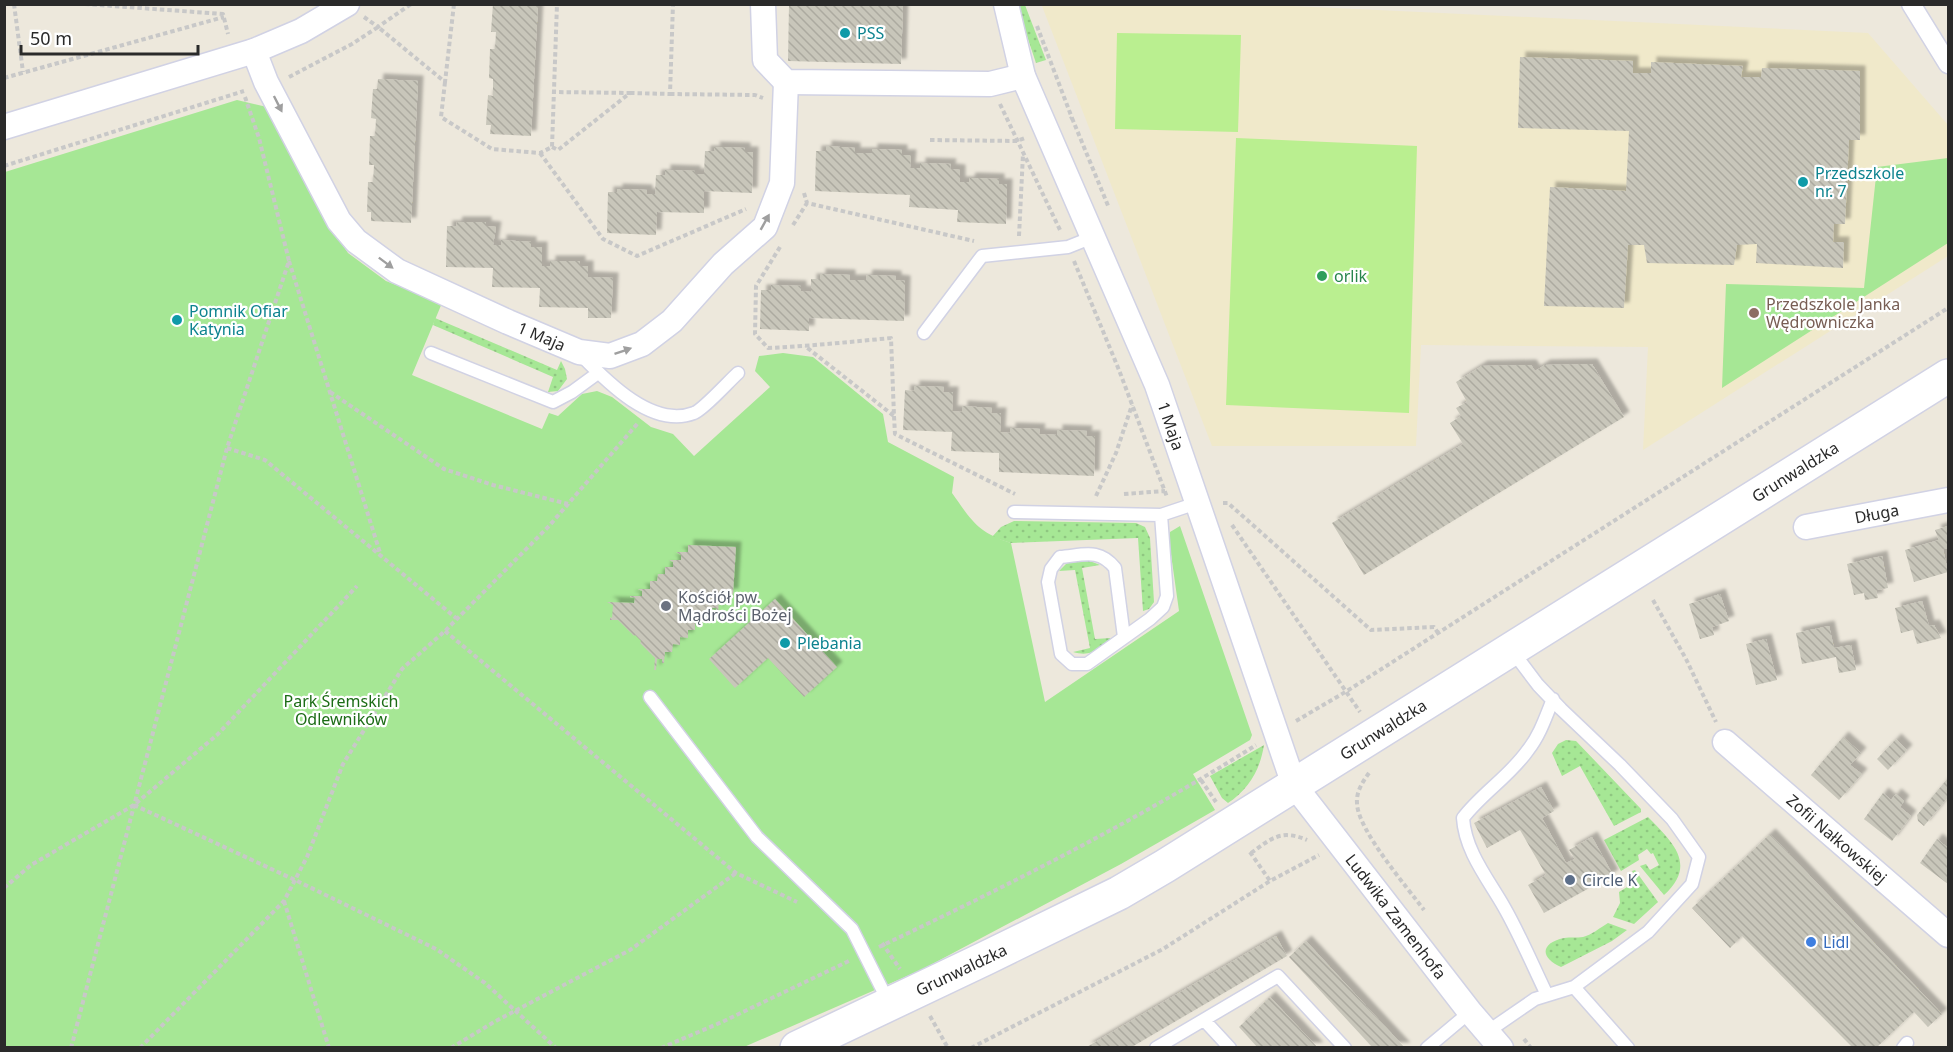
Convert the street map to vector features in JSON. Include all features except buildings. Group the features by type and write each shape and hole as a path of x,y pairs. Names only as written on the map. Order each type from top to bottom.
{"main road":[{"name":"Grunwaldzka","path":"797,1047 1119,893 1948,376"}],"street":[{"path":"763,4 765,60 786,82 990,84 1023,76"},
{"name":"1 Maja","path":"1006,4 1023,76 1157,385 1197,503 1266,735 1294,785"},
{"path":"1911,4 1948,64"},
{"path":"4,127 254,51 351,8"},
{"name":"1 Maja","path":"254,51 266,82 339,221 356,240 397,271 508,322 579,352 610,356 642,344 672,321 723,264 765,227 782,183 786,82"},
{"name":"Długa","path":"1806,527 1948,500"},
{"name":"Zofii Nałkowskiej","path":"1725,742 1948,935"},
{"name":"Ludwika Zamenhofa","path":"1294,785 1326,848 1494,1040"}],"lane":[{"path":"924,333 982,256 1068,247 1093,237"},
{"path":"579,352 598,373 647,411 667,417 695,413 738,373"},
{"path":"431,354 553,402 572,392 598,373"},
{"path":"1014,512 1167,513 1197,503"},
{"path":"1124,637 1115,568 1108,559 1097,554 1060,557 1051,569 1048,582 1061,654 1072,664 1087,664 1124,637 1163,607 1167,596 1167,513"},
{"path":"1494,1040 1507,1018 1535,999 1574,987 1640,938 1692,884 1699,856 1672,819 1538,685 1511,649"},
{"path":"650,697 757,837 852,929 889,1004"},
{"path":"1547,995 1504,906 1476,860 1464,832 1463,818 1474,803 1528,750 1544,724 1553,699"},
{"path":"1156,1047 1278,976 1345,1047"},
{"path":"1574,987 1628,1047"},
{"path":"1427,1047 1470,1012"},
{"path":"1204,1020 1230,1047"}],"path":[{"path":"14,4 23,72"},
{"path":"4,78 224,20 223,14 85,4"},
{"path":"286,78 343,49 411,4"},
{"path":"454,4 441,117 492,149 540,153 552,147"},
{"path":"552,147 557,4"},
{"path":"670,94 673,4"},
{"path":"351,8 445,82"},
{"path":"241,83 259,138 289,261 381,556"},
{"path":"4,166 243,92 248,88"},
{"path":"554,92 756,95 766,99"},
{"path":"552,147 558,150 630,93"},
{"path":"997,98 1068,247 1165,491 1167,513"},
{"path":"190,102 192,108"},
{"path":"1072,118 1112,216"},
{"path":"540,153 603,239 638,256 752,207"},
{"path":"1019,241 1023,153"},
{"path":"790,231 807,203 804,192"},
{"path":"807,203 979,242"},
{"path":"784,240 756,286 755,334 768,348 891,338 895,435 983,480 1021,496"},
{"path":"71,1047 227,448 289,261"},
{"path":"661,1047 722,1022 1008,885 1201,780 1256,745 1266,735 1347,691 1948,308"},
{"path":"805,346 894,416"},
{"path":"329,392 444,469 493,485 568,504"},
{"path":"1096,496 1116,453 1132,404"},
{"path":"140,1047 284,901 307,857 343,764 402,669 445,631 549,526 647,411"},
{"path":"227,448 265,460 456,618"},
{"path":"1119,495 1165,491"},
{"path":"1219,493 1227,513"},
{"path":"1085,496 1108,495"},
{"path":"1223,503 1228,503 1371,630 1434,627 1438,633"},
{"path":"1230,523 1347,691"},
{"path":"4,888 31,865 134,805 217,735 357,586"},
{"path":"1653,600 1686,659 1725,742"},
{"path":"445,631 736,873 799,903"},
{"path":"1374,768 1367,774 1359,789 1356,803 1366,829 1427,914"},
{"path":"134,805 436,949 484,982 556,1047"},
{"path":"971,1047 1163,949 1270,881 1326,848 1366,829"},
{"path":"1251,853 1282,834 1311,843"},
{"path":"451,1047 630,950 736,873"},
{"path":"284,901 329,1047"},
{"path":"852,929 884,944"},
{"path":"1507,1018 1531,1047"}],"shaded area":[{"path":"1044,4 1271,5 1868,33 1948,125 1948,256 1643,450 1648,347 1421,345 1416,446 1212,446 1042,6"}],"green space":[{"path":"1018,5 1025,5 1046,60 1036,63"},
{"path":"1117,33 1241,35 1238,132 1115,129"},
{"name":"Park Śremskich Odlewników","path":"237,100 267,107 322,214 348,253 386,281 442,303 412,375 542,429 549,413 558,416 582,394 597,391 612,397 651,427 673,434 694,456 770,387 755,371 759,356 783,353 813,357 883,414 888,442 954,477 952,493 970,518 983,530 1011,543 1045,702 1179,611 1169,540 1170,532 1180,526 1252,735 1250,740 1193,774 1215,810 1121,864 921,970 744,1047 5,1048 5,172"},
{"name":"orlik","path":"1236,138 1417,146 1409,413 1226,405"},
{"path":"1948,158 1948,243 1722,388 1726,284 1864,288 1877,167"},
{"path":"435,318 557,370 561,361 567,379 558,391 548,392 553,377 433,325"},
{"path":"1014,521 1136,523 1145,527 1150,538 1154,602 1149,609 1143,611 1138,538 1011,543 992,537 1001,527"},
{"path":"1077,560 1100,565 1082,568 1095,639 1111,638 1099,649 1085,654 1073,652 1090,648 1075,570 1059,571 1067,563"},
{"path":"1566,740 1576,741 1641,809 1641,812 1614,826 1580,766 1562,776 1552,753 1558,744"},
{"path":"1264,745 1260,763 1248,785 1228,803 1222,798 1210,776"},
{"path":"1648,817 1673,844 1680,863 1674,884 1664,895 1640,866 1646,864 1650,870 1659,865 1653,853 1651,854 1647,849 1638,855 1639,860 1621,871 1604,840"},
{"path":"1635,870 1658,902 1634,924 1613,917 1620,903 1619,892 1637,881 1632,871"},
{"path":"1608,923 1627,930 1612,941 1561,967 1546,955 1550,943 1564,938 1586,936"}],"place":[{"name":"PSS","path":"845,33"},
{"name":"Przedszkole nr. 7","path":"1803,182"},
{"name":"orlik","path":"1322,276"},
{"name":"Przedszkole Janka Wędrowniczka","path":"1754,313"},
{"name":"Pomnik Ofiar Katynia","path":"177,320"},
{"name":"Kościół pw. Mądrości Bożej","path":"666,606"},
{"name":"Plebania","path":"785,643"},
{"name":"Circle K","path":"1570,880"},
{"name":"Lidl","path":"1811,942"}]}
